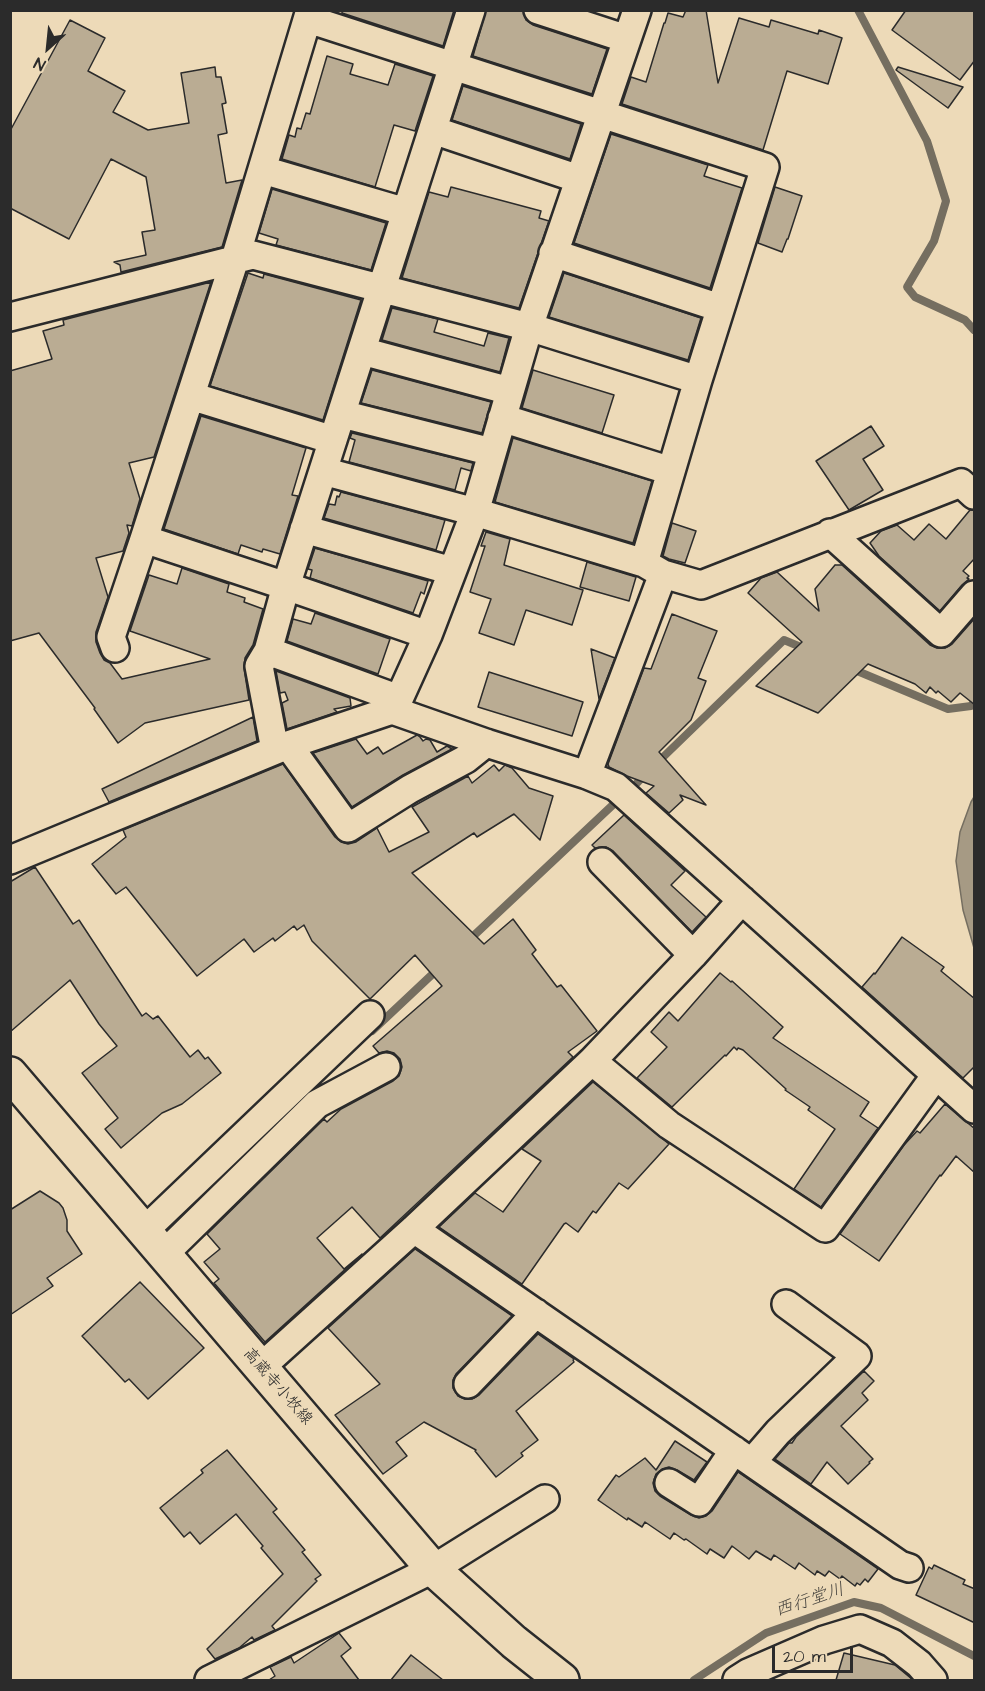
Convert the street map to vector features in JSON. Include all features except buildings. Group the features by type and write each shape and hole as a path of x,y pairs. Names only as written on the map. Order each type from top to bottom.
{"main road":[{"name":"高蔵寺小牧線","path":"10,1074 433,1569 514,1642 562,1680"}],"street":[{"path":"471,10 304,529 268,651 260,666 282,748 348,828 410,789 466,759 486,743"},
{"path":"538,10 627,39"},
{"path":"10,860 282,748 396,704 428,635 475,512 529,327 637,10"},
{"path":"115,648 111,637 235,259 309,15 453,66 765,167 671,471 653,568 587,775"},
{"path":"433,130 579,179"},
{"path":"263,170 406,212"},
{"path":"554,253 720,308"},
{"path":"10,317 253,255 529,327 698,380"},
{"path":"362,351 510,392"},
{"path":"191,396 333,440"},
{"path":"342,414 492,452"},
{"path":"502,418 671,471"},
{"path":"323,471 475,512 701,585 961,483 975,495"},
{"path":"304,529 452,571"},
{"path":"830,533 941,633 975,595"},
{"path":"144,539 428,635"},
{"path":"268,651 486,743 587,775 616,787 975,1109"},
{"path":"602,862 693,955"},
{"path":"261,1367 414,1229 592,1061 742,900"},
{"path":"154,1243 370,1015"},
{"path":"592,1061 669,1125 825,1228 936,1075"},
{"path":"154,1243 317,1104 386,1066"},
{"path":"414,1229 900,1565 909,1568"},
{"path":"669,1483 699,1502 743,1456 778,1432 857,1356 786,1304"},
{"path":"468,1384 536,1313"},
{"path":"209,1680 433,1569 545,1499"},
{"path":"737,1680 824,1640 860,1629 892,1643 919,1664 933,1680"}],"shaded area":[{"path":"974,797 974,948 963,910 956,861 960,832"}],"waterway":[{"path":"858,10 927,141 946,201 934,241 907,287 915,297 965,320 974,330"},
{"path":"657,763 784,640 808,650"},
{"path":"850,668 948,709 971,706 974,702"},
{"path":"637,783 647,772"},
{"path":"468,941 617,801"},
{"path":"372,1031 439,968"},
{"name":"西行堂川","path":"694,1680 766,1633 854,1602 881,1608 974,1656"}]}
